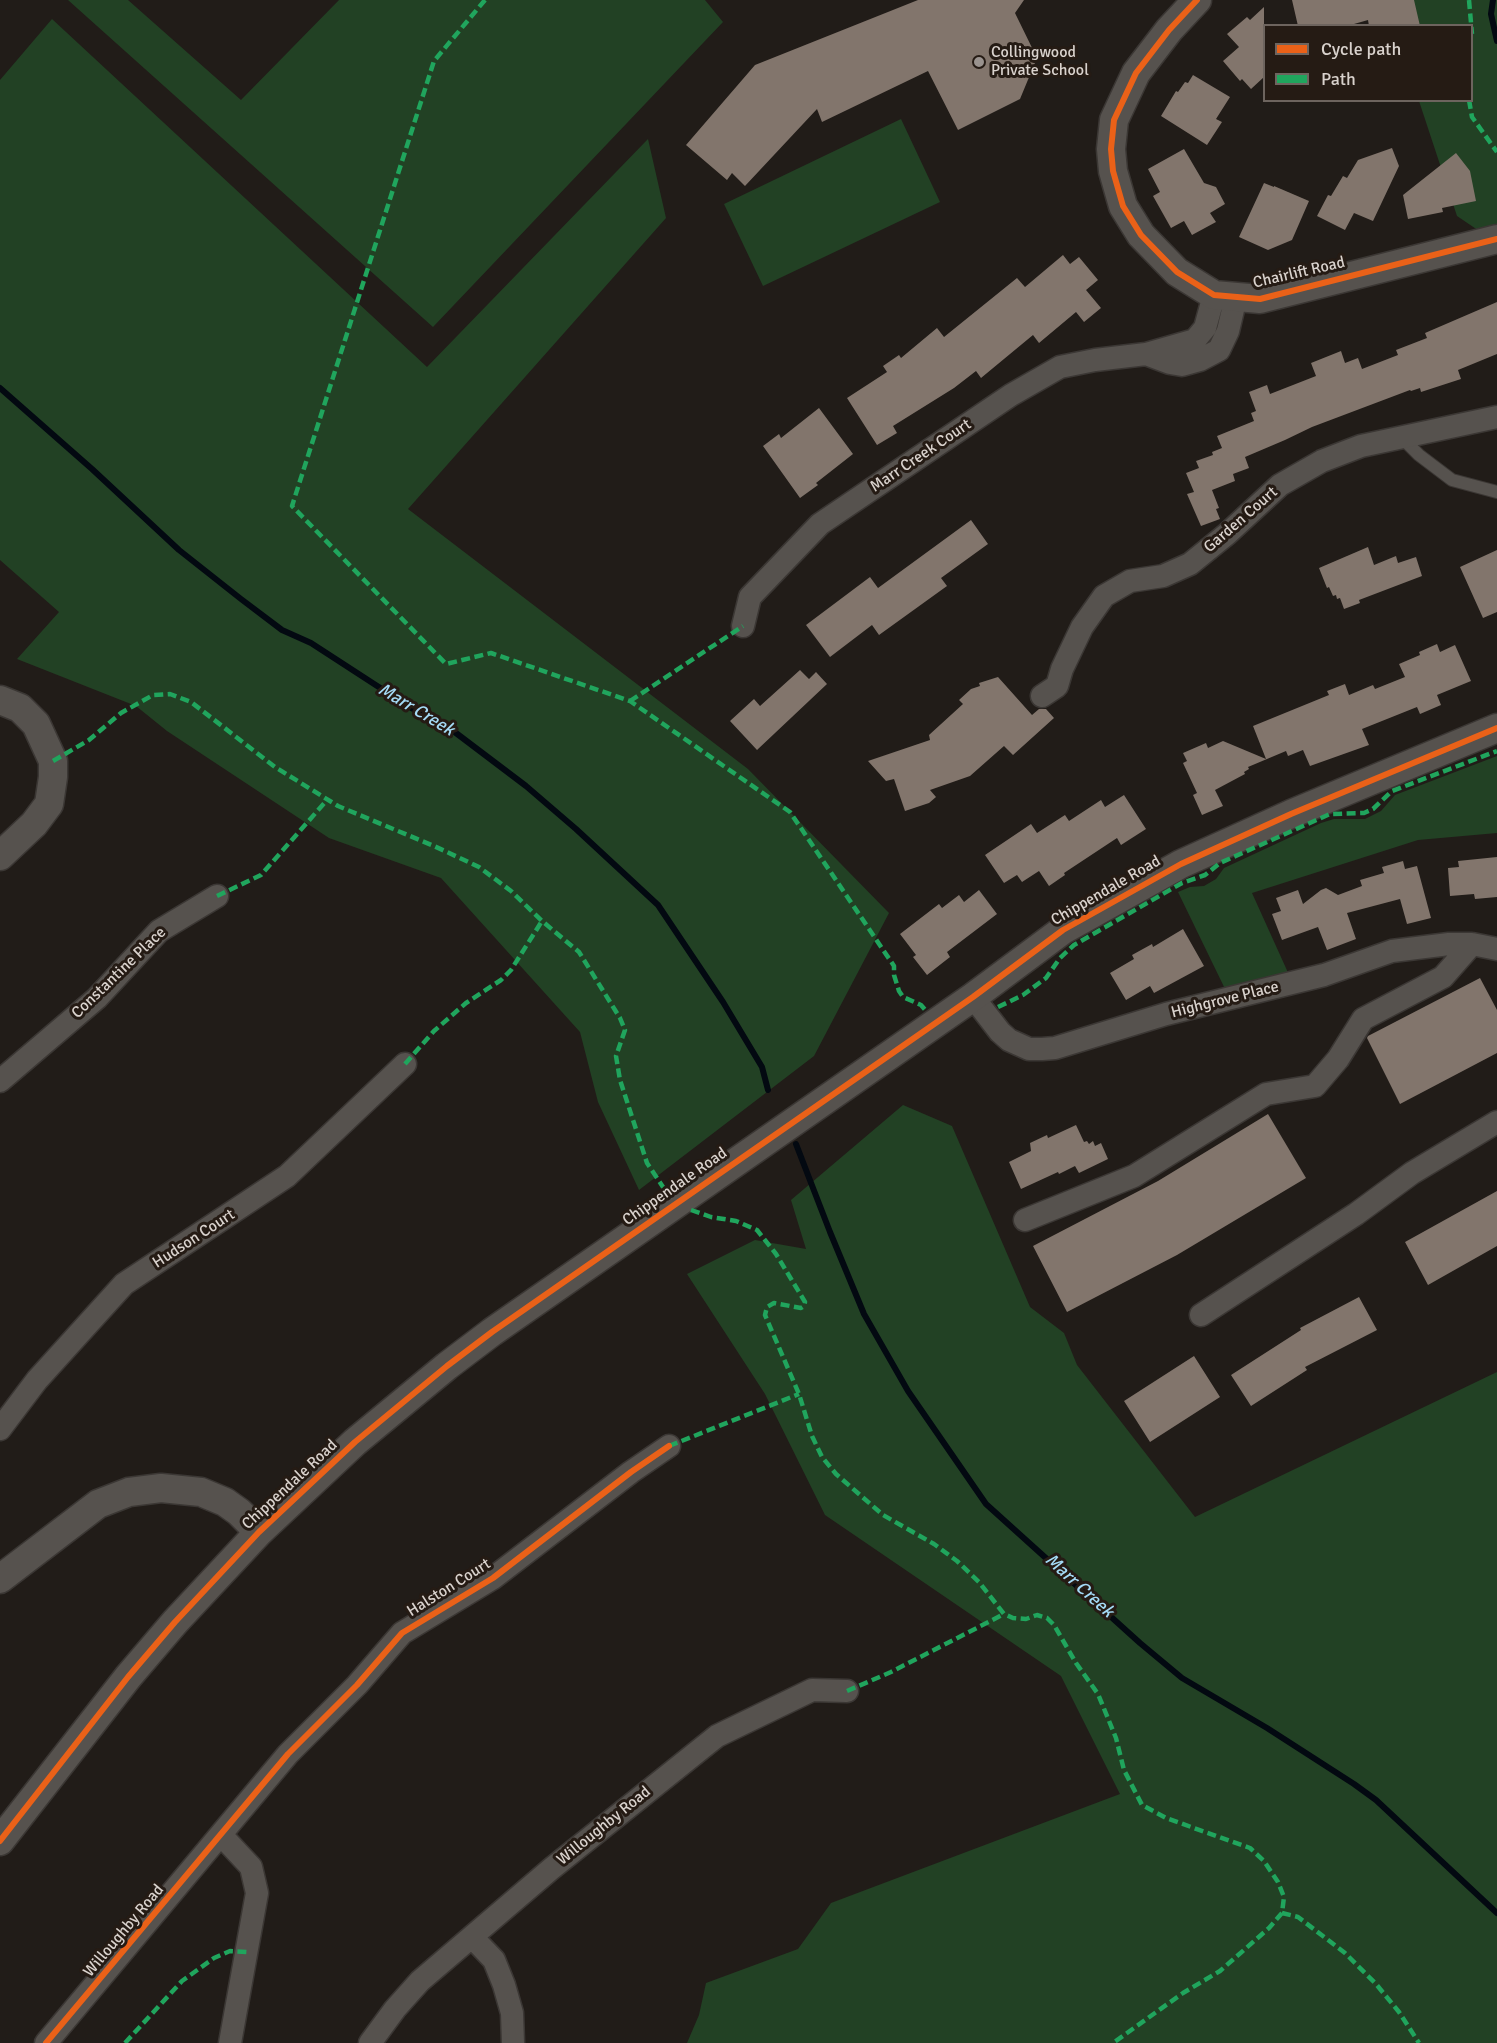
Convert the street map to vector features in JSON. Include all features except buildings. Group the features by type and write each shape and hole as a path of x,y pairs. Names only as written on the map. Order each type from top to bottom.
{"street":[{"path":"1197,0 1169,30 1136,73 1114,120 1111,149 1113,171 1123,206 1141,235 1177,272 1225,296"},
{"name":"Chairlift Road","path":"1225,296 1260,299 1497,239"},
{"name":"Marr Creek Court","path":"742,626 750,597 820,524 1001,401 1060,367 1146,354 1195,340 1225,296"},
{"name":"Garden Court","path":"1042,696 1057,686 1062,669 1082,627 1104,596 1130,581 1163,576 1190,564 1227,534 1280,485 1322,461 1361,446 1497,417"},
{"path":"0,700 20,708 36,724 53,760 53,777 49,804 34,824 0,856"},
{"name":"Chippendale Road","path":"0,1841 128,1677 175,1622 259,1532 355,1442 492,1332 974,997 1063,930 1181,864 1291,814 1497,729"},
{"name":"Constantine Place","path":"0,1081 97,998 159,931 217,896"},
{"name":"Highgrove Place","path":"974,997 1000,1032 1009,1040 1029,1048 1055,1048 1166,1014 1324,975 1392,951 1449,944 1472,944 1497,949"},
{"path":"1025,1220 1134,1176 1266,1094 1315,1086 1338,1059 1363,1018 1443,977 1472,944"},
{"name":"Hudson Court","path":"0,1429 37,1380 124,1284 287,1176 405,1064"},
{"path":"1201,1315 1356,1214 1412,1173 1497,1122"},
{"name":"Halston Court","path":"222,1836 288,1754 357,1685 402,1633 493,1578 631,1472 669,1446"},
{"path":"0,1579 98,1504 129,1491 161,1488 201,1492 225,1502 259,1532"},
{"name":"Willoughby Road","path":"370,2043 395,2009 420,1981 642,1795 717,1736 812,1690 847,1691"},
{"path":"222,1836 251,1867 257,1893 230,2043"},
{"name":"Willoughby Road","path":"46,2043 222,1836"},
{"path":"472,1937 494,1960 504,1985 512,2013 513,2043"}],"lane":[{"path":"1402,438 1419,455 1452,480 1497,492"}],"green space":[{"path":"68,0 128,0 241,100 339,0 705,0 723,22 433,327"},
{"path":"1400,0 1497,0 1497,236 1491,239 1457,216 1419,102 1473,102 1473,24 1398,24"},
{"path":"52,19 427,367 648,139 666,218 408,509 748,769 889,913 814,1056 639,1190 598,1102 580,1032 441,878 329,838 167,731 136,706 17,659 59,612 0,560 0,80"},
{"path":"901,119 940,202 763,286 724,204"},
{"path":"1497,756 1497,833 1418,840 1252,893 1290,977 1227,993 1178,892 1190,887 1204,886 1216,879 1224,868 1321,823 1334,819 1365,819 1381,811 1395,795"},
{"path":"903,1105 952,1126 1030,1307 1064,1333 1077,1365 1195,1517 1497,1372 1497,2043 687,2043 699,2015 706,1983 798,1949 831,1903 1120,1794 1061,1676 825,1515 765,1394 687,1274 755,1240 806,1249 791,1200"}],"waterway":[{"path":"1493,0 1491,14 1497,41"},
{"name":"Marr Creek","path":"0,388 179,550 241,599 282,630 311,643 408,706 452,730 526,786 576,829 658,905 723,1002 762,1067 768,1090"},
{"name":"Marr Creek","path":"796,1144 864,1314 908,1391 986,1504 1182,1678 1267,1728 1376,1800 1497,1913"}],"marked path":[{"path":"485,0 434,61 292,506 446,664 491,653 630,701 790,812 894,966 894,975 903,997 921,1005 927,1012"},
{"path":"1469,0 1471,24"},
{"path":"1469,102 1472,117 1497,152"},
{"path":"630,701 743,626"},
{"path":"53,761 89,740 121,713 153,695 170,694 191,702 275,767 338,806 479,867 511,891 579,952 620,1018 625,1030 616,1056 620,1080 647,1163 667,1193"},
{"path":"998,1007 1023,995 1046,978 1060,958 1074,945 1182,883 1205,875 1220,863 1330,814 1364,813 1373,809 1392,791 1497,751"},
{"path":"217,896 261,875 327,800"},
{"path":"405,1064 434,1031 466,1003 501,980 511,970 542,921"},
{"path":"691,1210 711,1217 736,1221 757,1230 776,1254 805,1302 801,1308 774,1303 767,1307 765,1315 799,1394 812,1436 822,1457 836,1474 883,1515 934,1544 957,1561 979,1582 1004,1614 1013,1618 1026,1619 1037,1615 1047,1618 1054,1625 1076,1663 1098,1694 1116,1738 1124,1770 1142,1805 1166,1818 1250,1848 1264,1861 1278,1882 1284,1897 1282,1913 1269,1928 1220,1971 1183,1993 1113,2043"},
{"path":"669,1446 799,1394"},
{"path":"847,1691 891,1672 1004,1614"},
{"path":"1282,1913 1298,1917 1345,1953 1376,1984 1399,2012 1419,2043"},
{"path":"125,2043 182,1981 214,1958 230,1951 247,1952"}],"cycle path":[{"path":"1197,0 1169,30 1136,73 1114,120 1111,149 1113,171 1123,206 1141,235 1177,272 1214,295 1260,299 1497,239"},
{"path":"0,1841 128,1677 175,1622 259,1532 355,1442 492,1332 973,997 1063,930 1181,864 1291,814 1497,728"},
{"path":"46,2043 288,1754 357,1685 402,1633 493,1578 631,1472 669,1446"}],"place":[{"name":"Collingwood Private School","path":"979,62"}]}
